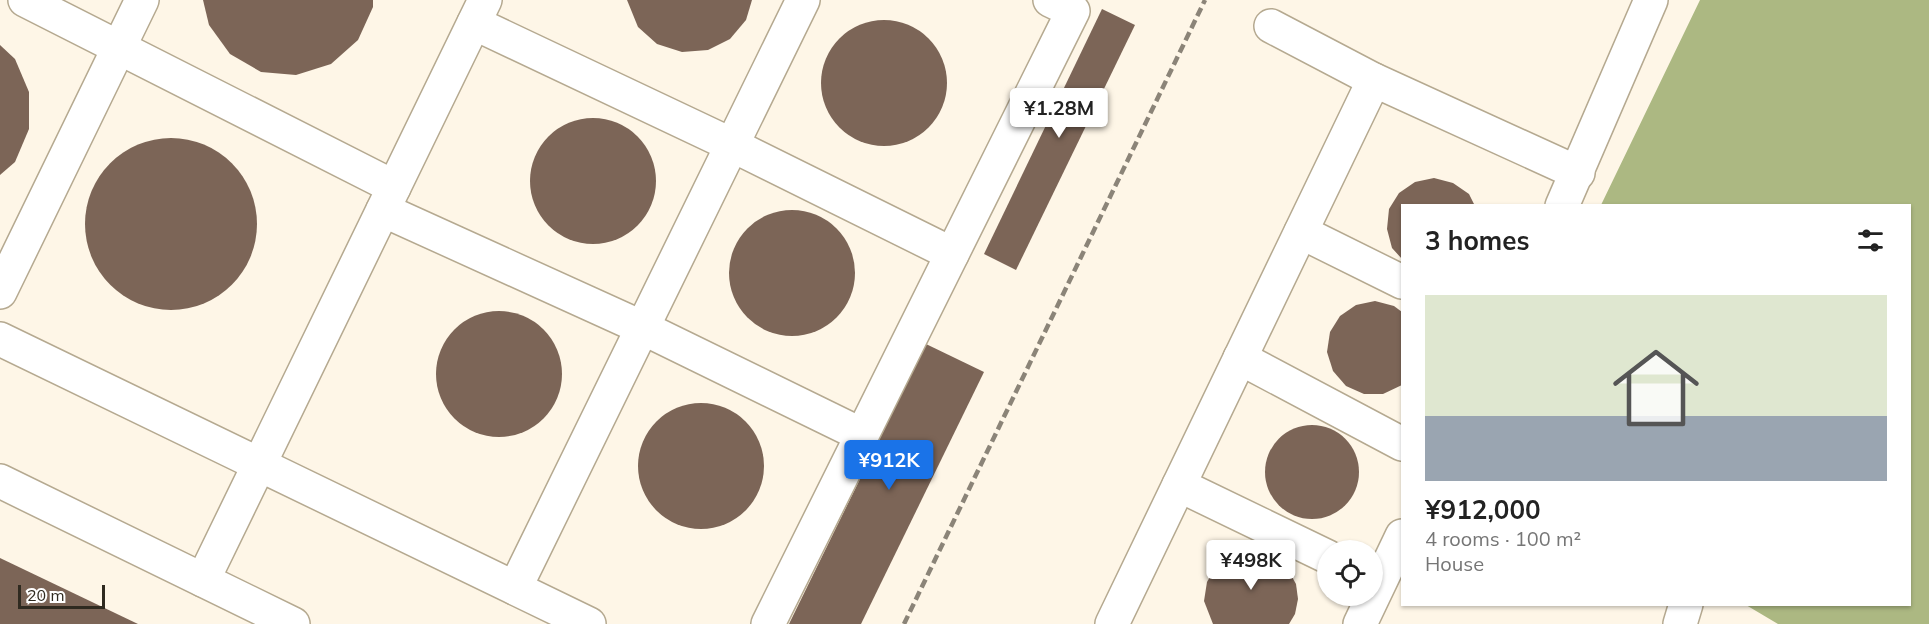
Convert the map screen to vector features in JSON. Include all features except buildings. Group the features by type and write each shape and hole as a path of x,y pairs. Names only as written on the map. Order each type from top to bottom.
{"street":[{"path":"25,0 119,48 389,199 643,328 862,435"},
{"path":"0,292 142,0"},
{"path":"515,588 803,0"},
{"path":"768,624 1073,11 1050,0"},
{"path":"1563,204 1651,0"},
{"path":"203,580 480,11 732,145 952,254"},
{"path":"1271,26 1374,80 1578,173"},
{"path":"1112,624 1374,80"},
{"path":"1300,232 1401,282"},
{"path":"0,339 589,624"},
{"path":"1240,358 1401,443"},
{"path":"0,481 292,624"},
{"path":"1179,485 1317,552"},
{"path":"1383,569 1401,538"},
{"path":"1360,624 1367,606"},
{"path":"1680,624 1685,606"}],"green space":[{"path":"1700,0 1929,0 1929,624 1778,624 1748,606 1911,606 1911,204 1601,204"}],"railway":[{"path":"904,624 1205,0"}]}
